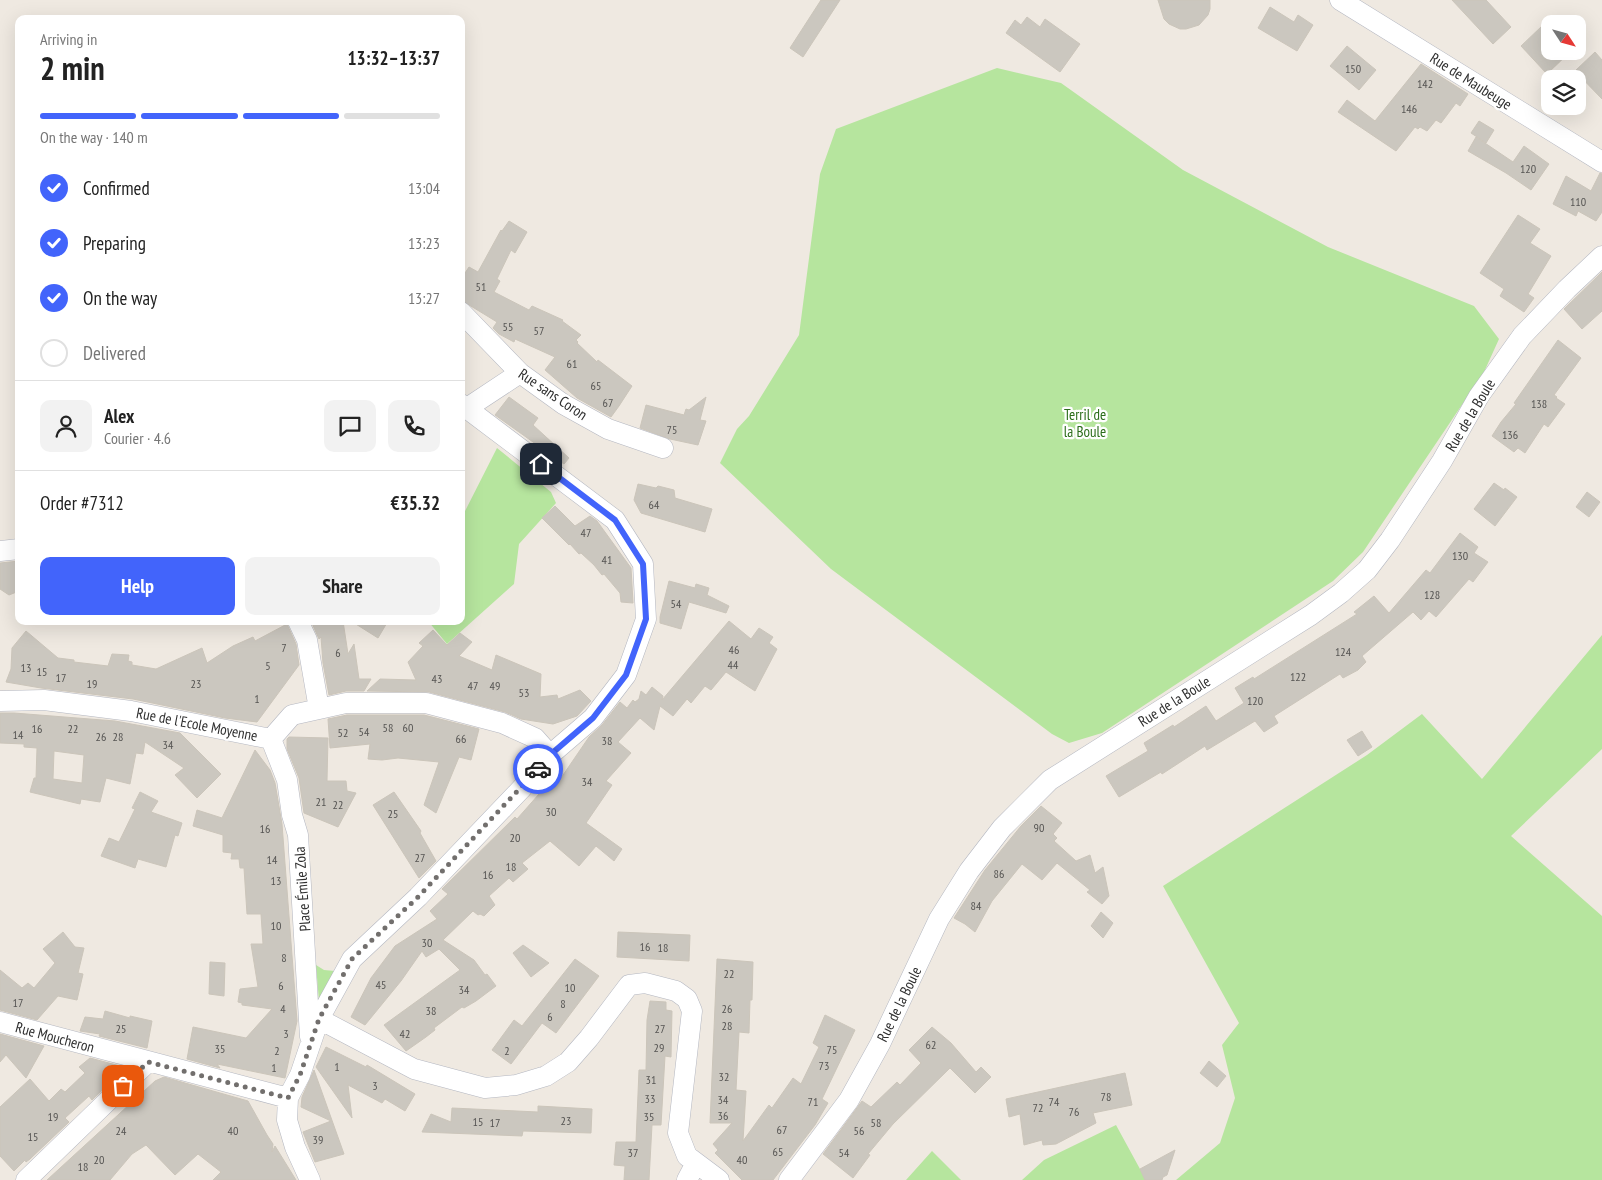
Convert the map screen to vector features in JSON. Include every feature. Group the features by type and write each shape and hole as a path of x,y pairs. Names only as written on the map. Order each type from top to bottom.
{"street":[{"name":"Rue de Maubeuge","path":"1340,0 1602,162"},
{"name":"Rue de la Boule","path":"789,1180 849,1100 880,1044 939,919 969,871 1002,828 1050,780 1311,615 1342,593 1367,570 1390,540 1442,461 1478,396 1522,336 1602,256"},
{"name":"Rue sans Coron","path":"465,316 520,373 563,404 608,429 663,448"},
{"path":"465,405 520,373"},
{"name":"Place Émile Zola","path":"288,1098 300,1075 319,1019 352,959 418,897 522,788 550,755 593,718 626,675 646,619 643,564 615,520 465,407"},
{"path":"0,551 15,549"},
{"path":"300,625 307,640 319,710"},
{"name":"Rue de l'Ecole Moyenne","path":"0,701 44,700 131,711 271,739 292,716 346,703 426,703 502,723 535,738 550,755"},
{"name":"Place Émile Zola","path":"271,739 287,780 292,815 298,835 310,1044"},
{"path":"319,1019 414,1069 485,1088 516,1086 546,1076 568,1062 589,1038 629,985 645,983 676,991 687,999 692,1012 678,1133 691,1171 719,1180"},
{"name":"Rue Moucheron","path":"0,1022 288,1098"},
{"path":"26,1180 148,1062"},
{"path":"288,1098 287,1120 295,1147 310,1180"}],"green space":[{"name":"Terril de la Boule","path":"997,68 1061,83 1183,170 1328,247 1474,306 1499,339 1484,372 1363,552 1333,581 1102,733 1069,743 1052,734 831,569 720,463 737,429 749,416 799,335 820,174 836,129"},
{"path":"497,448 551,492 556,503 519,544 514,584 447,644 431,625 465,625 465,511"},
{"path":"1602,635 1602,749 1511,836 1602,916 1602,1180 1176,1180 1220,1143 1235,1098 1222,1045 1239,1023 1163,886 1367,755 1422,714 1482,779"},
{"path":"316,965 324,970 335,971 319,1001"},
{"path":"1116,1125 1146,1180 1022,1180 1044,1160"},
{"path":"932,1151 961,1180 906,1180"}],"building":[{"path":"821,0 840,0 803,57 790,48"},
{"path":"1158,0 1210,0 1210,9 1208,15 1199,25 1180,29 1169,24 1164,19"},
{"path":"1452,0 1486,0 1511,27 1493,44"},
{"path":"1270,7 1294,22 1298,15 1313,25 1297,51 1258,28"},
{"path":"1027,17 1040,27 1045,19 1080,44 1060,72 1006,33 1015,20 1021,25"},
{"path":"1541,27 1541,60 1562,60 1551,70 1543,70 1521,46"},
{"path":"1347,46 1376,70 1359,90 1330,66"},
{"path":"1595,52 1602,60 1602,99 1586,82 1586,70 1576,70"},
{"path":"1421,64 1468,94 1460,106 1456,103 1441,123 1436,120 1427,131 1420,127 1418,129 1415,127 1396,151 1338,112 1347,100 1375,121"},
{"path":"1479,121 1494,130 1486,143 1471,133"},
{"path":"1476,137 1513,162 1524,146 1549,164 1531,190 1468,151"},
{"path":"1600,173 1602,174 1602,212 1596,221 1578,211 1576,216 1553,204 1566,176 1591,191"},
{"path":"1518,215 1540,229 1530,243 1551,256 1528,294 1534,298 1524,312 1500,296 1504,289 1480,273"},
{"path":"509,221 527,232 515,253 511,250 497,279 500,281 494,292 529,310 532,306 563,320 581,335 576,340 577,343 597,362 598,360 632,386 611,417 577,398 545,370 555,357 515,339 514,342 499,334 493,328 497,322 465,302 465,273 469,267 478,272"},
{"path":"1602,272 1602,311 1582,329 1564,309"},
{"path":"1558,340 1581,358 1554,395 1565,404 1548,427 1544,424 1525,453 1518,448 1514,452 1492,436 1516,404 1514,403"},
{"path":"509,397 538,418 533,425 569,458 564,464 495,415"},
{"path":"706,397 700,420 706,421 698,445 670,439 640,428 646,405 684,415 686,409 689,410"},
{"path":"1494,483 1517,497 1495,526 1474,509"},
{"path":"638,484 674,490 675,498 712,509 705,532 641,513 634,500"},
{"path":"1587,492 1600,502 1589,517 1576,507"},
{"path":"555,506 575,526 590,516 597,521 631,568 633,603 621,602 620,593 604,574 602,575 594,565 569,545 542,518"},
{"path":"1460,533 1478,547 1474,553 1488,562 1473,582 1469,579 1436,617 1429,611 1421,620 1413,612 1362,656 1366,662 1358,670 1343,678 1340,674 1274,716 1278,723 1264,732 1255,721 1207,750 1205,746 1162,774 1161,772 1119,797 1106,776 1148,751 1144,743 1173,725 1174,727 1206,706 1216,721 1244,703 1235,688 1253,677 1254,679 1357,614 1354,612 1374,596 1389,613 1426,570 1430,573"},
{"path":"15,561 15,593 9,595 0,589 0,563"},
{"path":"669,581 695,588 696,584 709,588 707,595 729,606 726,613 689,602 681,629 660,623"},
{"path":"729,621 751,639 759,628 773,637 769,643 777,649 755,691 726,672 711,690 705,686 691,703 687,699 673,716 660,706 654,730 640,718 618,742 631,753 606,781 612,785 586,823 622,849 614,861 596,846 579,866 550,841 522,863 528,869 513,882 509,878 489,896 495,905 484,916 478,915 473,911 443,940 474,960 496,986 476,1001 464,1008 462,1007 406,1051 384,1025 460,970 439,949 426,957 422,951 401,981 365,1025 351,1017 371,978 395,946 437,919 430,911 448,894 442,889 515,817 517,819 554,777 559,781 589,737 602,725 620,702 627,708 633,700 635,702 639,699 641,691 646,695 652,687 663,696 662,700"},
{"path":"287,625 296,644 299,665 257,722 225,718 133,699 6,682 11,669 12,648 26,631 58,658 108,666 112,654 129,655 128,661 132,662 132,665 156,669 202,648 207,663 233,646 253,637 255,641"},
{"path":"313,625 344,625 348,654 354,644 359,679 371,679 364,691 346,691 329,695 323,663 321,637 319,639"},
{"path":"357,625 386,625 378,638"},
{"path":"433,630 447,645 460,633 472,642 459,656 492,670 496,655 541,674 540,697 557,695 558,699 580,690 591,701 577,716 553,724 521,719 505,712 429,692 367,691 380,679 416,680 408,662 423,646 419,643"},
{"path":"0,713 115,721 180,733 221,774 197,798 175,775 184,768 145,742 143,754 136,753 130,784 106,778 100,802 81,799 80,804 30,792 34,778 36,778 37,748 24,747 24,744 0,743","holes":["54,751 84,755 82,783 53,779"]},
{"path":"347,715 424,715 479,729 471,760 459,757 436,813 424,805 439,762 398,758 368,759 370,744 330,748 328,719"},
{"path":"1362,731 1372,747 1358,756 1347,740"},
{"path":"289,737 328,738 327,781 346,781 347,791 356,793 338,827 304,813 299,778 287,749 287,739"},
{"path":"255,750 270,770 275,783 282,824 297,1021 285,1078 217,1064 220,1068 187,1059 193,1027 246,1038 272,1009 242,1005 242,1003 238,1002 240,989 258,987 251,944 263,944 261,914 247,914 244,868 240,868 239,859 231,859 232,853 223,852 223,835 193,826 197,810 222,818"},
{"path":"140,792 158,801 151,812 182,823 178,836 175,835 166,867 138,859 135,868 101,856 109,838 119,842 135,809 132,808"},
{"path":"394,792 421,831 420,833 436,861 419,878 373,805"},
{"path":"1041,806 1062,823 1053,834 1057,838 1054,841 1076,861 1090,855 1095,873 1103,867 1109,896 1102,904 1087,892 1090,890 1057,863 1042,880 1022,864 992,901 975,932 954,918 985,870 1021,826"},
{"path":"1101,912 1113,923 1103,938 1091,926"},
{"path":"63,932 75,947 84,948 78,973 83,974 77,1000 58,996 37,1020 0,1010 0,970 22,988 28,983 34,988 55,963 43,949"},
{"path":"618,932 690,935 689,961 617,957"},
{"path":"523,945 549,963 531,977 513,953"},
{"path":"575,959 599,976 556,1033 542,1023 511,1064 492,1050 514,1020 522,1026"},
{"path":"717,959 753,962 749,1033 739,1032 736,1090 746,1091 743,1141 769,1105 772,1108 793,1078 801,1084 819,1047 813,1043 825,1015 855,1030 822,1099 828,1103 815,1125 773,1180 742,1180 715,1153 718,1150 713,1144 732,1123 710,1123"},
{"path":"210,962 225,963 224,996 209,994"},
{"path":"650,1001 666,1002 666,1010 672,1011 671,1057 665,1056 661,1125 652,1125 649,1180 624,1180 625,1166 614,1165 616,1142 636,1142 639,1070 646,1070 647,1020"},
{"path":"105,1011 130,1018 130,1016 152,1021 147,1048 99,1036 100,1034 80,1031 85,1017 103,1019"},
{"path":"932,1027 951,1043 976,1072 981,1067 991,1077 975,1093 950,1068 893,1124 868,1154 870,1155 853,1178 823,1154 862,1101 871,1107 897,1082 900,1085 921,1063 909,1050"},
{"path":"0,1034 44,1046 26,1078 6,1055 0,1062"},
{"path":"326,1047 366,1067 367,1065 415,1094 405,1111 385,1099 382,1103 348,1085 352,1118 316,1067"},
{"path":"90,1058 120,1066 123,1070 92,1100 89,1096 65,1118 69,1122 30,1159 26,1162 25,1160 14,1171 0,1156 0,1107 30,1079 49,1101 61,1089 65,1092 85,1073 79,1067"},
{"path":"1209,1061 1226,1076 1217,1087 1200,1073"},
{"path":"314,1070 344,1154 315,1162 303,1132 331,1121 301,1107 302,1097"},
{"path":"1125,1073 1132,1105 1093,1113 1096,1123 1056,1144 1043,1145 1042,1140 1024,1145 1020,1114 1009,1117 1006,1099"},
{"path":"164,1077 248,1101 273,1144 272,1152 275,1146 296,1180 213,1180 221,1172 198,1154 175,1175 146,1145 132,1154 110,1180 47,1180 155,1081"},
{"path":"538,1106 592,1109 591,1133 523,1131 522,1136 422,1132 431,1114 451,1122 452,1108 538,1112"},
{"path":"1175,1150 1167,1175 1162,1180 1145,1180 1140,1169"}],"way so far":[{"path":"123,1086 148,1062 288,1098 300,1075 319,1019 352,959 418,897 538,769"}],"route":[{"path":"538,769 550,755 593,718 626,675 646,619 643,564 615,520 541,464"}]}
